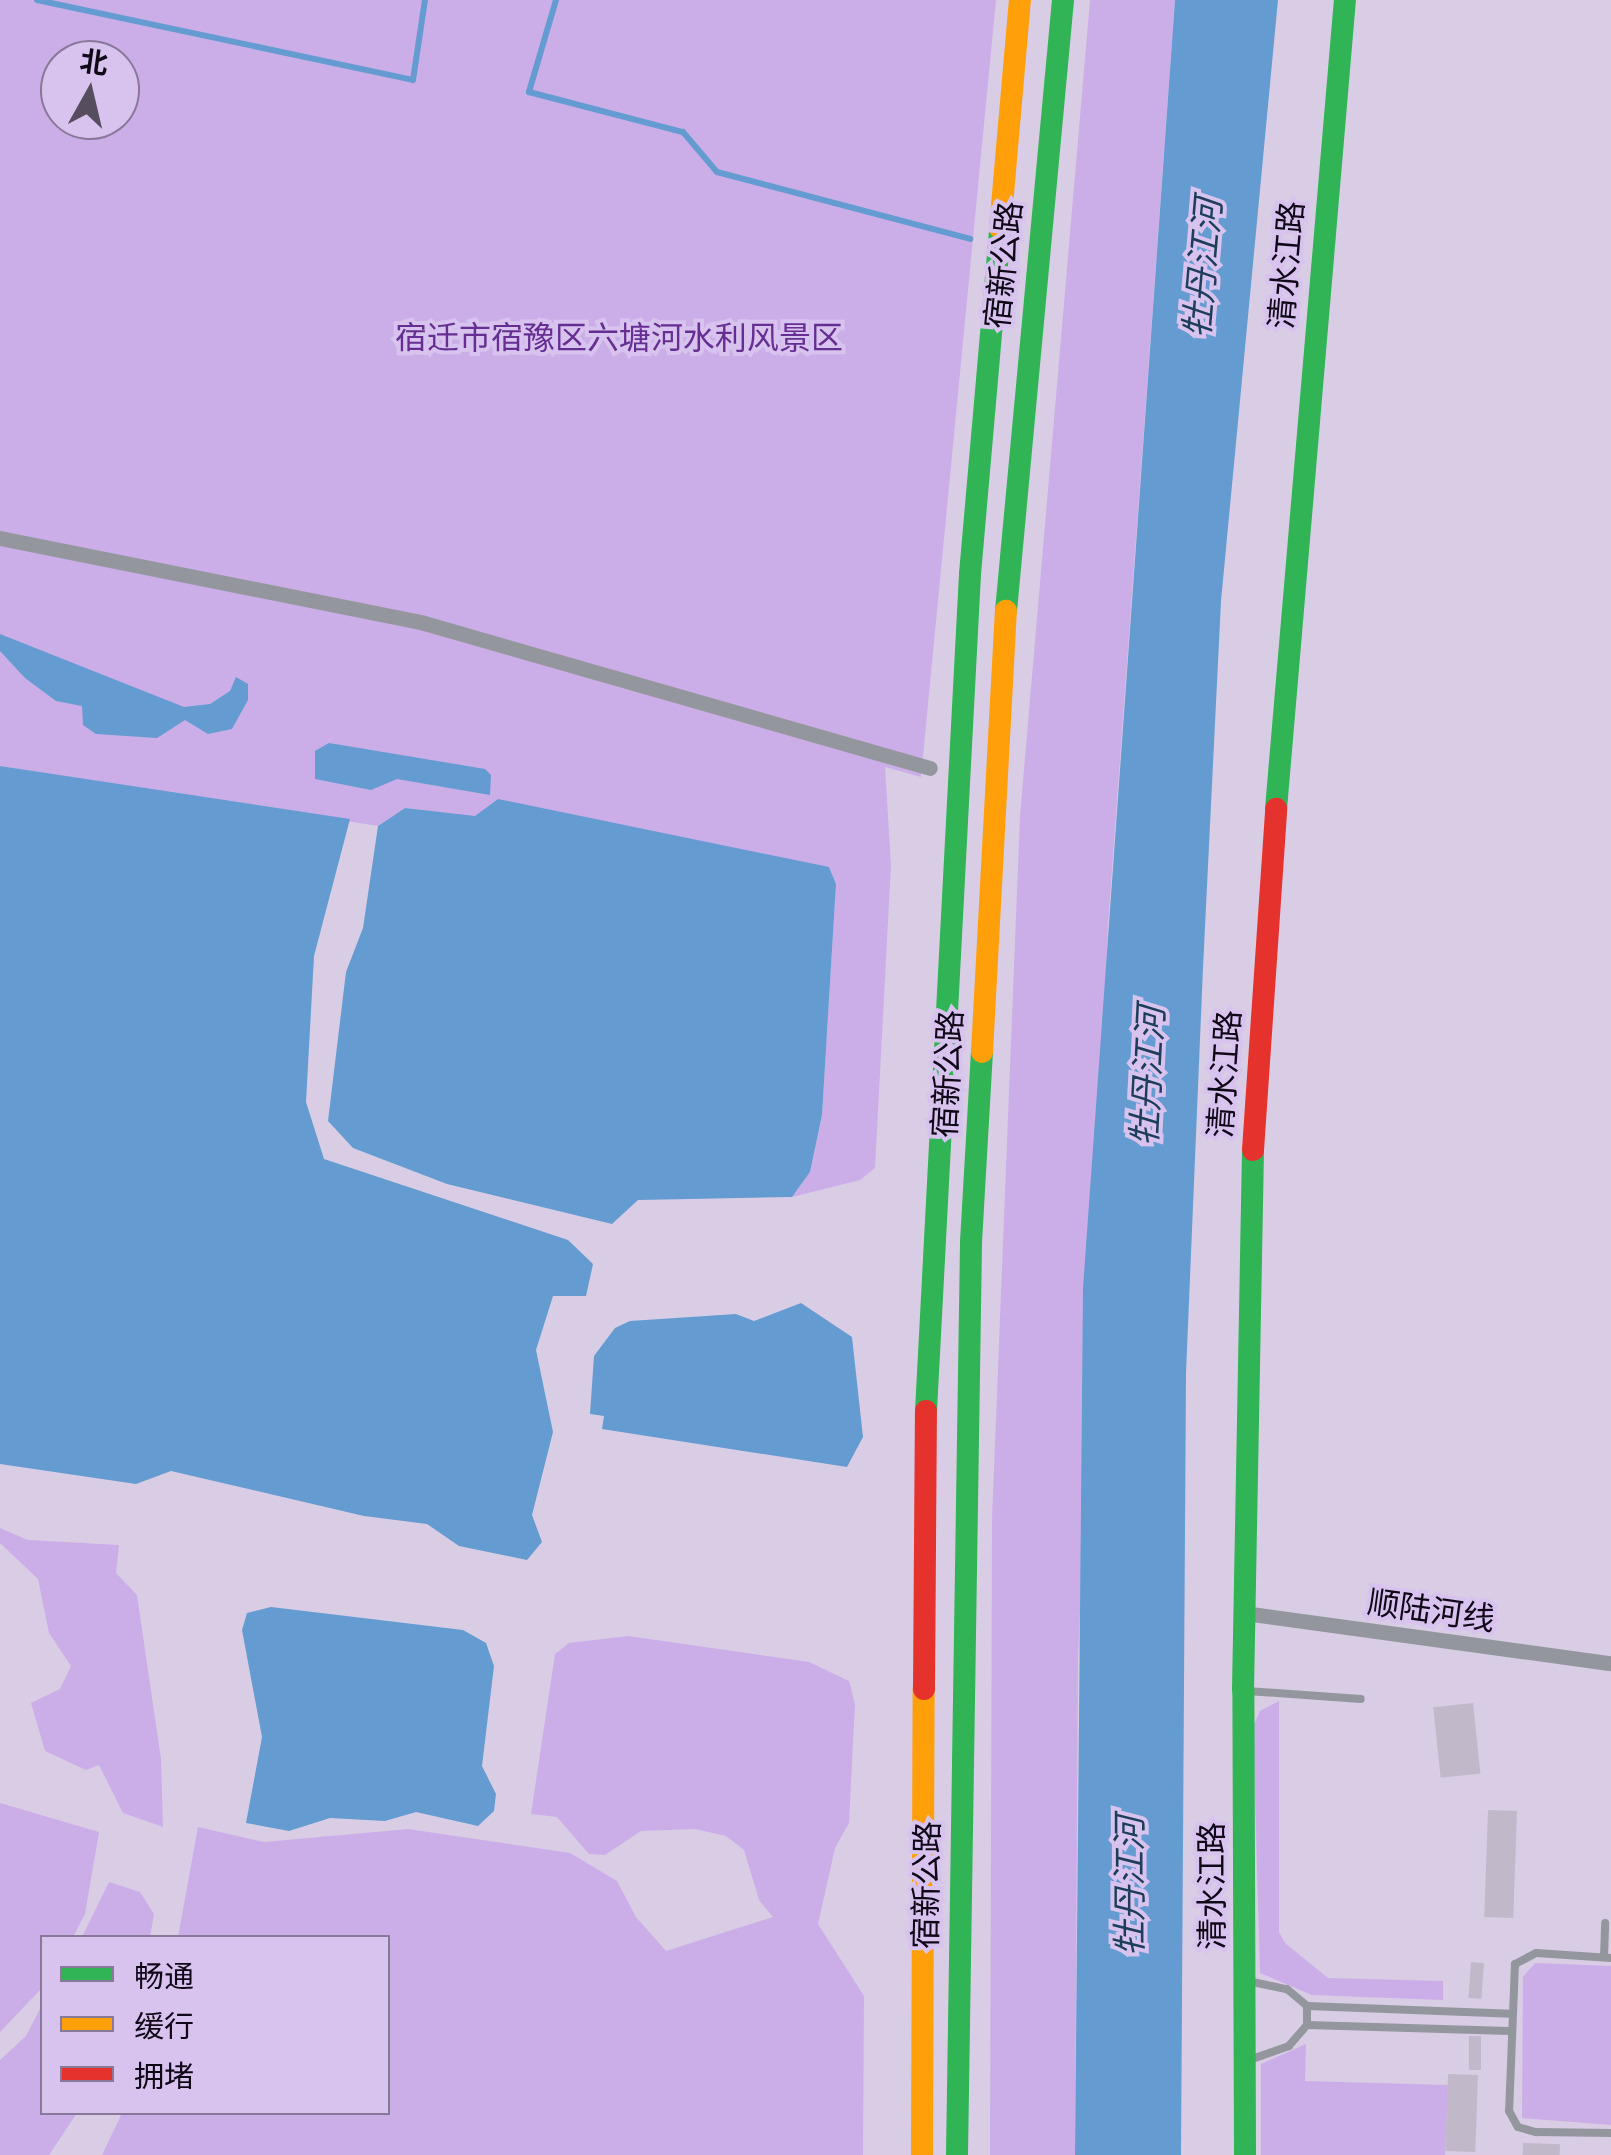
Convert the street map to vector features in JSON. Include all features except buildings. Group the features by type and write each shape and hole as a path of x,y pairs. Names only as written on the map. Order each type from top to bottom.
{"main road":[{"name":"宿新公路","path":"922,2155 926,1340 970,574 1020,0"},
{"name":"宿新公路","path":"956,2155 971,1242 1012,503 1064,0"},
{"name":"清水江路","path":"1244,2155 1243,1690 1252,1148 1296,518 1345,0"}],"street":[{"path":"0,538 424,623 930,768"},
{"name":"顺陆河线","path":"1244,1614 1611,1663"}],"lane":[{"path":"1243,1690 1361,1700"},
{"path":"1605,1923 1607,1958 1536,1953 1522,1958 1511,1976 1509,2111 1518,2127 1611,2132"},
{"path":"1245,1981 1287,1989 1307,2006 1510,2014"},
{"path":"1245,2061 1289,2046 1307,2025 1307,2006"},
{"path":"1307,2025 1510,2031"}],"green space":[{"name":"宿迁市宿豫区六塘河水利风景区","path":"0,0 996,0 921,777 885,767 891,865 875,1168 860,1180 792,1197 810,1172 822,1115 836,884 829,867 405,808 378,826 0,766"},
{"path":"1090,0 1175,0 1108,926 1078,1659 1075,2155 990,2155 992,1519 1020,816"},
{"path":"0,1528 28,1540 119,1545 116,1573 137,1595 161,1759 163,1827 123,1813 99,1765 86,1770 45,1751 31,1703 60,1689 71,1666 49,1633 38,1579 0,1543"},
{"path":"628,1636 809,1662 849,1681 855,1704 849,1823 835,1848 818,1924 864,1996 863,2155 102,2155 121,2115 390,2115 390,1935 178,1935 198,1827 264,1842 408,1829 570,1853 617,1881 636,1917 666,1951 773,1917 759,1900 744,1850 726,1836 695,1829 641,1831 605,1855 589,1854 557,1817 531,1814 555,1654 569,1643"},
{"path":"1279,1701 1279,1932 1285,1943 1328,1978 1443,1981 1443,2000 1312,1995 1260,1973 1253,1727 1260,1711"},
{"path":"0,1803 99,1832 85,1914 74,1935 40,1935 40,1990 0,2032"},
{"path":"109,1882 140,1892 154,1914 150,1935 83,1935"},
{"path":"1535,1963 1611,1966 1611,2125 1522,2118 1523,1977"},
{"path":"40,2009 40,2115 76,2115 49,2155 0,2155 0,2060 26,2036"},
{"path":"1306,2044 1305,2081 1448,2085 1445,2155 1261,2155 1261,2064"}],"water":[{"name":"牡丹江河","path":"1175,0 1278,0 1221,601 1203,968 1186,1373 1181,2155 1075,2155 1083,1288"},
{"path":"0,634 184,707 210,704 230,691 236,677 248,684 248,700 232,729 208,734 185,720 157,738 96,734 83,725 82,706 56,701 25,678 0,651"},
{"path":"329,743 485,769 491,775 490,795 397,779 371,790 315,779 315,751"},
{"path":"0,766 350,819 314,956 306,1102 324,1159 568,1240 593,1264 586,1296 553,1296 536,1350 553,1432 532,1515 542,1542 527,1560 459,1546 427,1524 364,1516 171,1471 136,1484 0,1464"},
{"path":"498,799 829,867 836,884 822,1115 810,1172 792,1197 638,1200 612,1224 447,1184 353,1148 328,1121 346,972 363,928 378,826 405,808 475,816"},
{"path":"801,1303 852,1337 863,1437 847,1467 602,1429 604,1416 590,1414 594,1356 615,1328 630,1321 736,1314 754,1321"},
{"path":"271,1607 463,1630 486,1643 494,1666 482,1766 496,1794 494,1811 478,1826 416,1812 385,1821 330,1818 289,1831 246,1823 262,1737 242,1630 247,1613"}],"waterway":[{"path":"37,0 413,80 425,0"},
{"path":"556,0 529,92 683,132 717,172 970,239"}],"traffic: fast":[{"path":"1006,611 1063,0"},
{"path":"1276,809 1345,0"},
{"path":"926,1411 970,574 1000,228"},
{"path":"957,2155 971,1242 982,1052"},
{"path":"1245,2155 1243,1690 1253,1150"}],"traffic: slow":[{"path":"1000,228 1020,0"},
{"path":"982,1052 1006,611"},
{"path":"922,2155 924,1689"}],"traffic: jam":[{"path":"1253,1150 1276,809"},
{"path":"924,1689 926,1411"}]}
